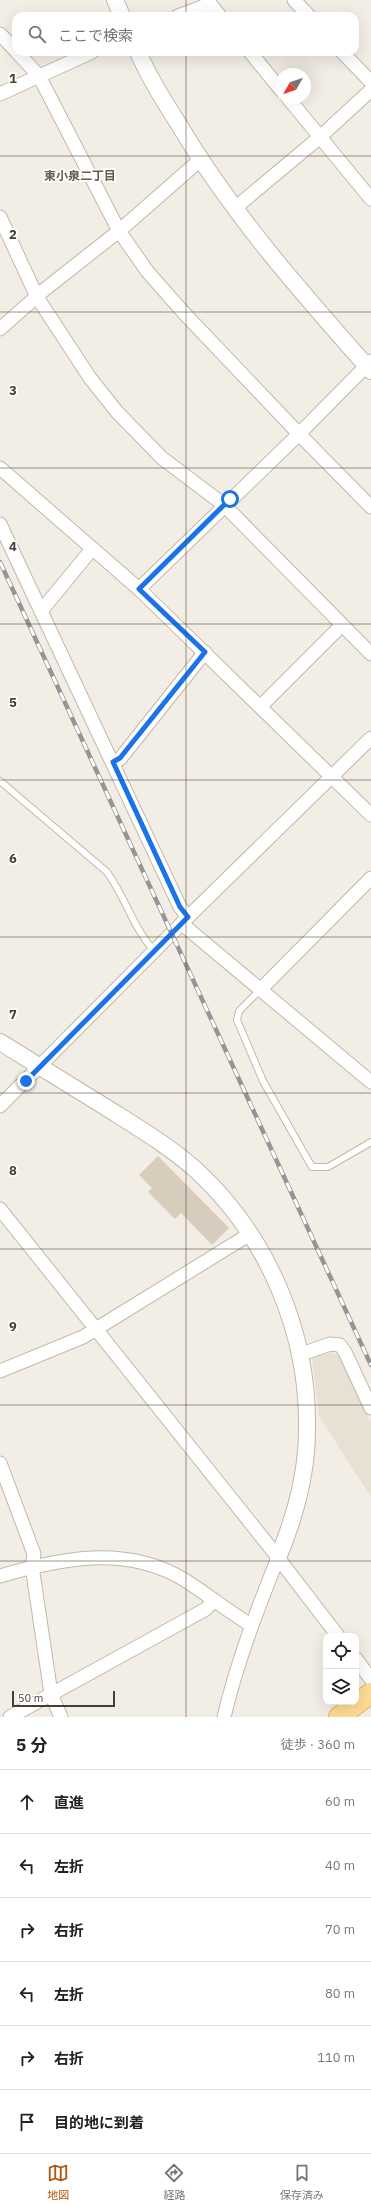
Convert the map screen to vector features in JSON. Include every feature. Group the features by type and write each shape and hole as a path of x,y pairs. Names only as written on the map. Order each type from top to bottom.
{"main road":[{"path":"339,1717 371,1693"}],"street":[{"path":"115,0 120,12"},
{"path":"294,0 305,12"},
{"path":"187,12 209,2 217,12"},
{"path":"0,34 12,48"},
{"path":"20,56 39,76 119,231 147,271 183,312 371,507"},
{"path":"0,94 83,56"},
{"path":"139,589 369,366 286,274 235,208 200,160 155,85 140,56"},
{"path":"253,56 275,83"},
{"path":"346,56 371,82"},
{"path":"235,208 320,137 371,90"},
{"path":"293,104 371,199"},
{"path":"0,329 119,231 200,160"},
{"path":"0,217 37,297 90,378 126,422 162,458 224,505 371,654"},
{"path":"0,468 139,589 261,706 371,815"},
{"path":"0,524 113,762 180,907 185,921 260,990 371,1082"},
{"path":"41,612 92,549"},
{"path":"261,706 342,625"},
{"path":"113,762 120,758 205,652"},
{"path":"0,1106 154,951 371,738"},
{"path":"260,990 371,878"},
{"path":"0,1042 145,1132 184,1160 220,1195 250,1234 267,1263 283,1299 299,1354 305,1382 307,1431 303,1471 295,1511 255,1629 233,1679 224,1717"},
{"path":"0,1209 278,1558 336,1633"},
{"path":"0,1371 83,1337 250,1234"},
{"path":"299,1354 330,1344 340,1345 345,1352 371,1408"},
{"path":"0,1463 34,1554 32,1566 51,1694 61,1717"},
{"path":"0,1576 32,1566 76,1558 119,1557 134,1560 158,1567 182,1578 255,1629"},
{"path":"10,1717 206,1608 214,1600"},
{"path":"359,1663 371,1679"}],"lane":[{"path":"0,781 107,872 118,887 139,932 154,951"},
{"path":"260,990 239,1011 237,1020 263,1081 312,1167 328,1167 371,1142"}],"shaded area":[{"path":"329,1352 339,1355 371,1423 371,1497 319,1416 312,1357"}],"building":[{"path":"158,1156 229,1228 212,1245 181,1213 175,1219 148,1192 152,1188 139,1175"}],"railway":[{"path":"0,562 371,1365"}],"district":[{"name":"東小泉二丁目","path":"80,175"}],"route":[{"path":"26,1081 188,917 180,907 113,762 120,758 205,652 139,589 230,499"}]}
